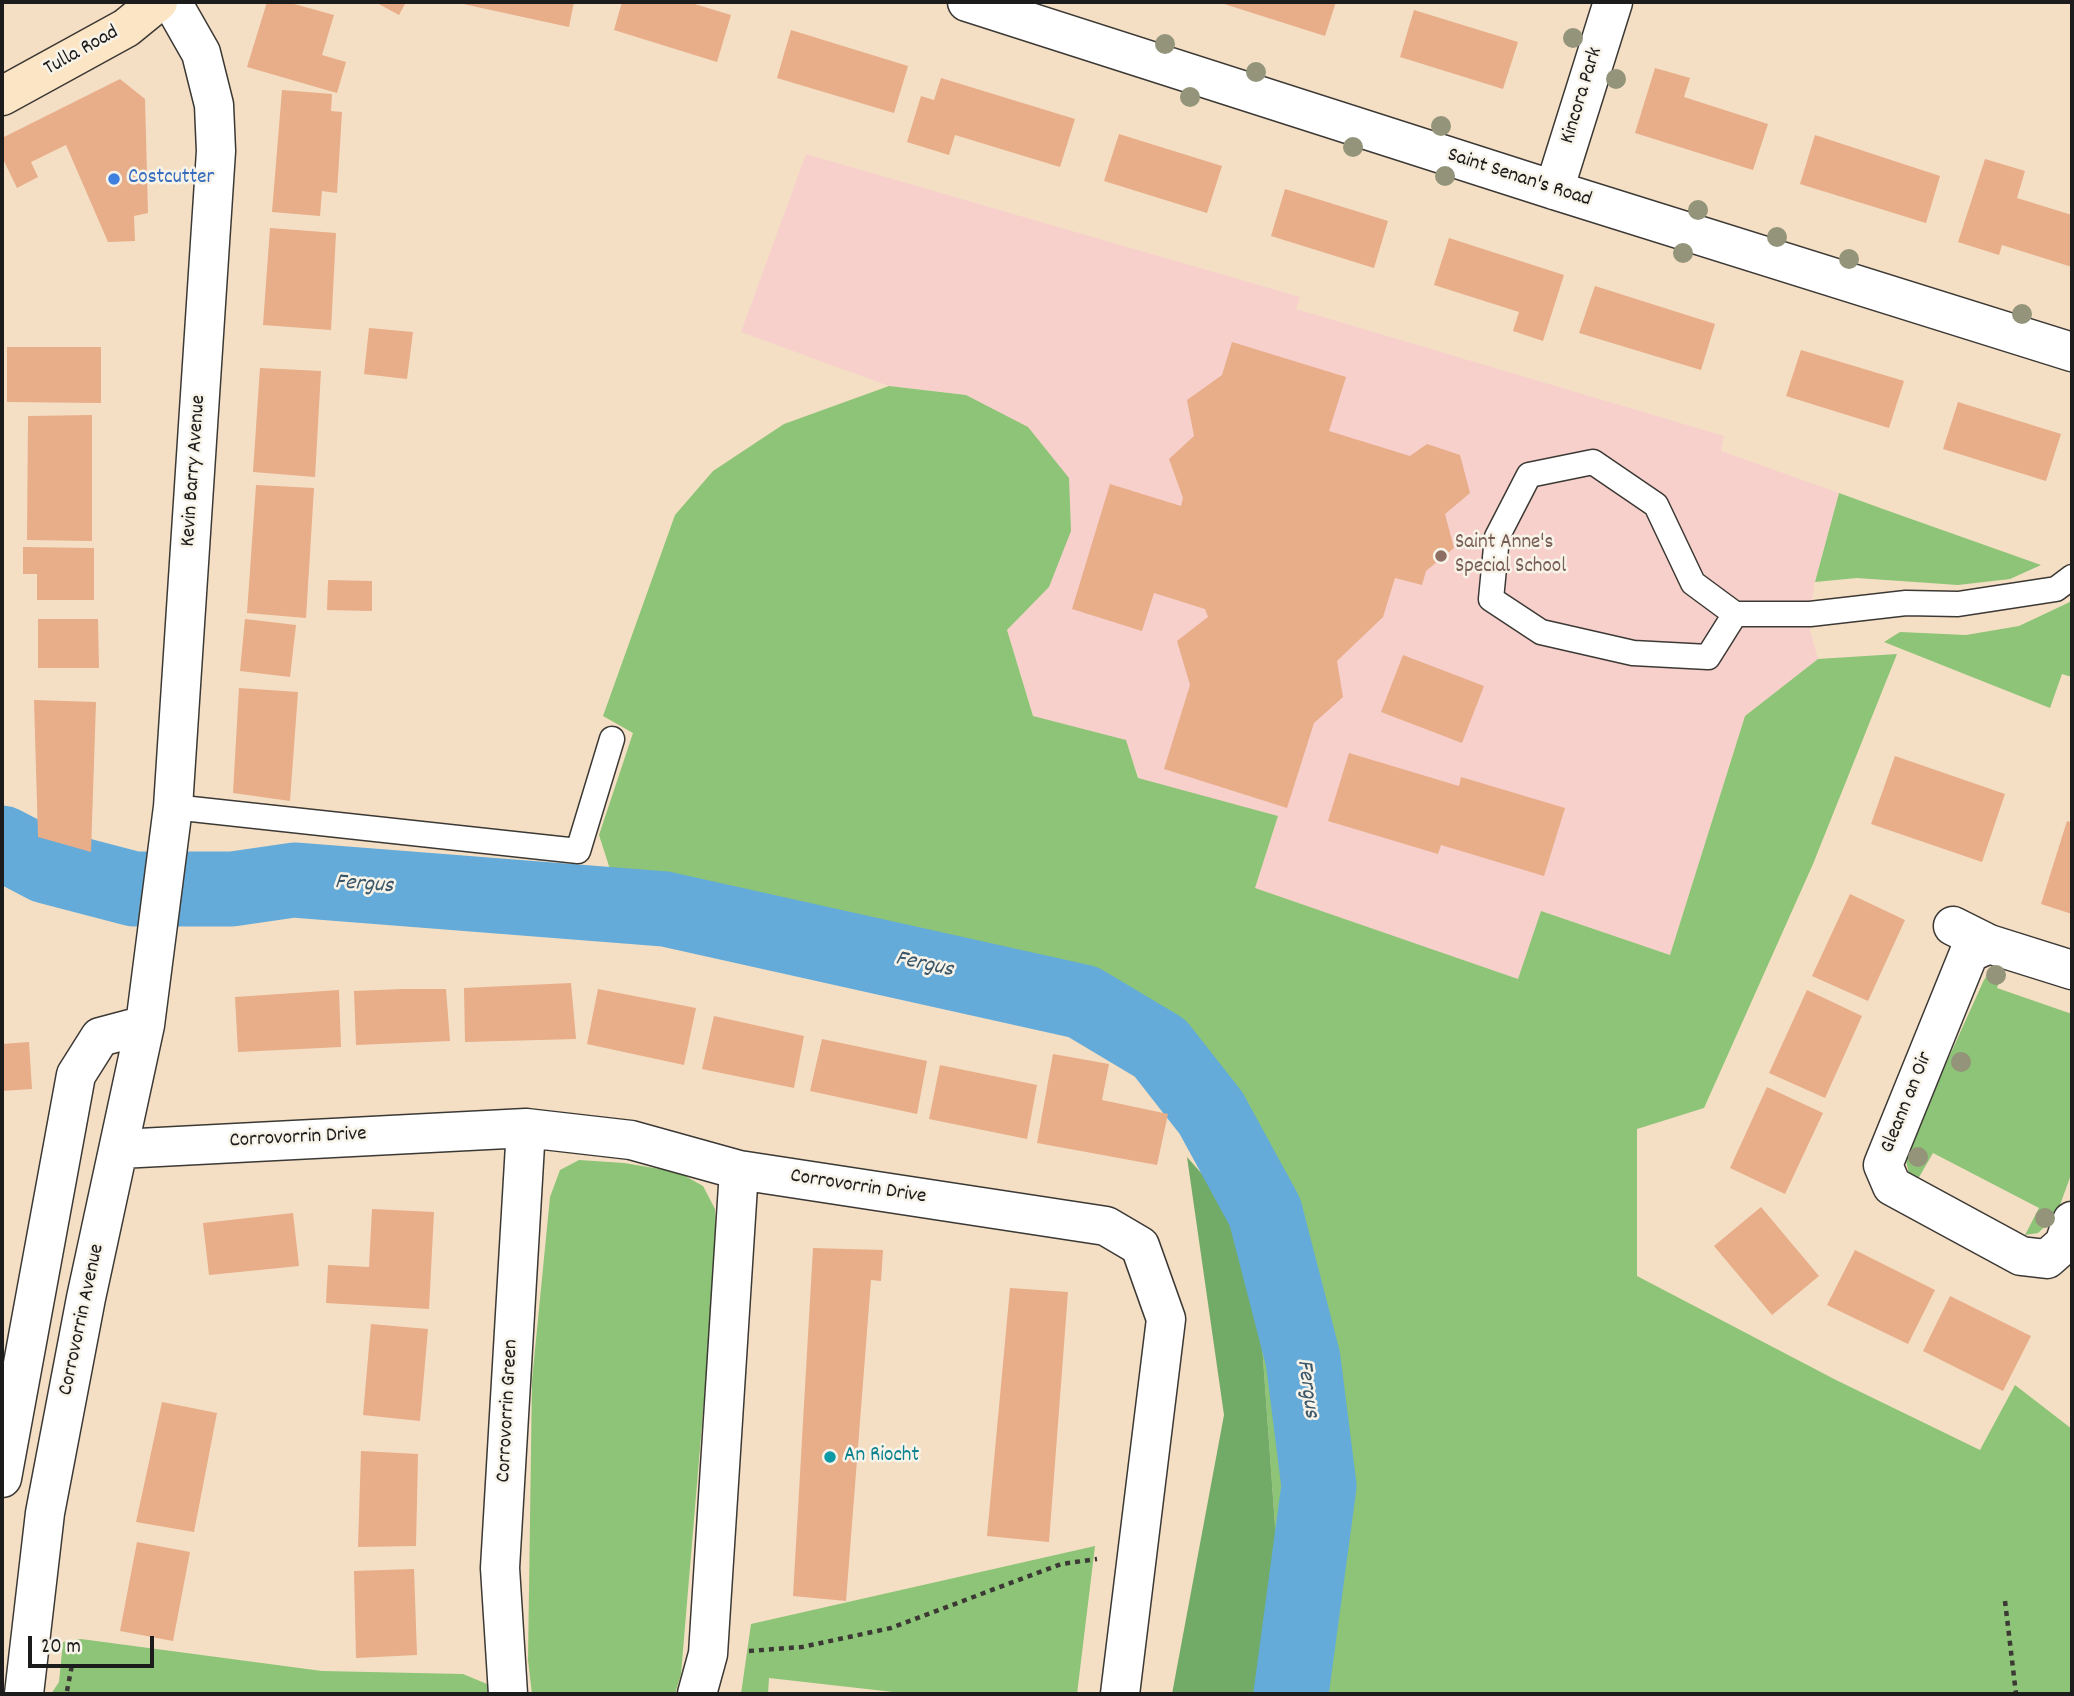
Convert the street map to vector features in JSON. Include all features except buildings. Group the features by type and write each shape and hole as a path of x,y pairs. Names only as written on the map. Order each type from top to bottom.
{"main road":[{"name":"Tulla Road","path":"2,96 126,28 158,2"}],"street":[{"name":"Kevin Barry Avenue","path":"156,947 173,807 216,151 214,105 201,53 172,2"},
{"name":"Saint Senan's Road","path":"967,2 2072,352"},
{"name":"Kincora Park","path":"1554,190 1613,2"},
{"path":"1953,926 1989,944 2072,970"},
{"name":"Gleann an Oir","path":"1989,944 1969,953 1883,1165 1892,1186 2021,1256 2047,1259 2064,1244 2072,1221"},
{"name":"Corrovorrin Avenue","path":"24,1694 45,1513 86,1298 145,1025 156,947"},
{"path":"2,1478 76,1075 100,1037 145,1025"},
{"name":"Corrovorrin Drive","path":"120,1149 526,1128 631,1140 739,1170 1106,1226 1140,1246 1166,1319 1120,1694"},
{"name":"Corrovorrin Green","path":"508,1694 500,1568 526,1128"},
{"path":"697,1694 708,1654 739,1170"}],"lane":[{"path":"1735,614 1708,657 1633,653 1541,632 1491,599 1497,537 1529,475 1593,462 1656,505 1693,583 1735,614 1811,614 1906,603 1958,604 2056,589 2072,577"},
{"path":"173,807 578,851 612,739"}],"path":[{"path":"708,1654 802,1647 891,1628 1061,1564 1138,1553"},
{"path":"2005,1601 2015,1694"}],"shaded area":[{"name":"Saint Anne's Special School","path":"806,154 1300,297 1296,309 1724,436 1721,451 1839,493 1815,581 1810,614 1810,630 1818,659 1745,716 1670,955 1541,911 1518,980 1255,888 1278,816 1140,780 1125,741 1034,718 1007,630 1049,587 1070,531 966,395 889,386 741,332"}],"green space":[{"path":"889,386 966,395 1028,427 1069,478 1071,531 1049,587 1007,630 1033,716 1126,740 1138,778 1278,816 1255,888 1518,979 1541,911 1670,955 1745,716 1818,659 1897,654 1813,864 1704,1108 1637,1129 1637,1276 1836,1380 1980,1450 2015,1385 2072,1429 2072,1694 1256,1694 1278,1567 1254,1233 1109,1032 627,922 599,835 633,733 603,716 675,515 713,471 784,424"},
{"path":"1839,493 2041,565 2010,579 1958,585 1857,578 1815,582"},
{"path":"2072,601 2072,677 2062,674 2050,708 1884,642 1900,632 1966,635 2019,626"},
{"path":"2008,958 1997,988 2072,1014 2072,1172 2056,1216 2038,1233 2025,1235 2039,1208 1933,1153 1918,1179 1909,1173 1906,1161 1911,1141 1983,982 1995,960"},
{"path":"1187,1157 1254,1233 1278,1567 1256,1694 1172,1694 1224,1415"},
{"path":"579,1160 624,1163 678,1172 703,1186 715,1209 717,1246 681,1674 675,1694 532,1694 528,1660 532,1380 550,1197 560,1170"},
{"path":"1095,1546 1077,1694 911,1694 769,1678 768,1694 741,1694 751,1624"},
{"path":"81,1639 322,1671 463,1674 487,1684 491,1694 51,1694 59,1682 63,1642"}],"waterway":[{"name":"Fergus","path":"2,843 46,866 134,889 232,889 294,880 665,909 1083,1002 1160,1048 1211,1113 1265,1212 1303,1359 1319,1486 1291,1694"}],"place":[{"name":"Costcutter","path":"114,179"},
{"name":"Saint Anne's Special School","path":"1441,556"},
{"name":"An Riocht","path":"830,1457"}]}
